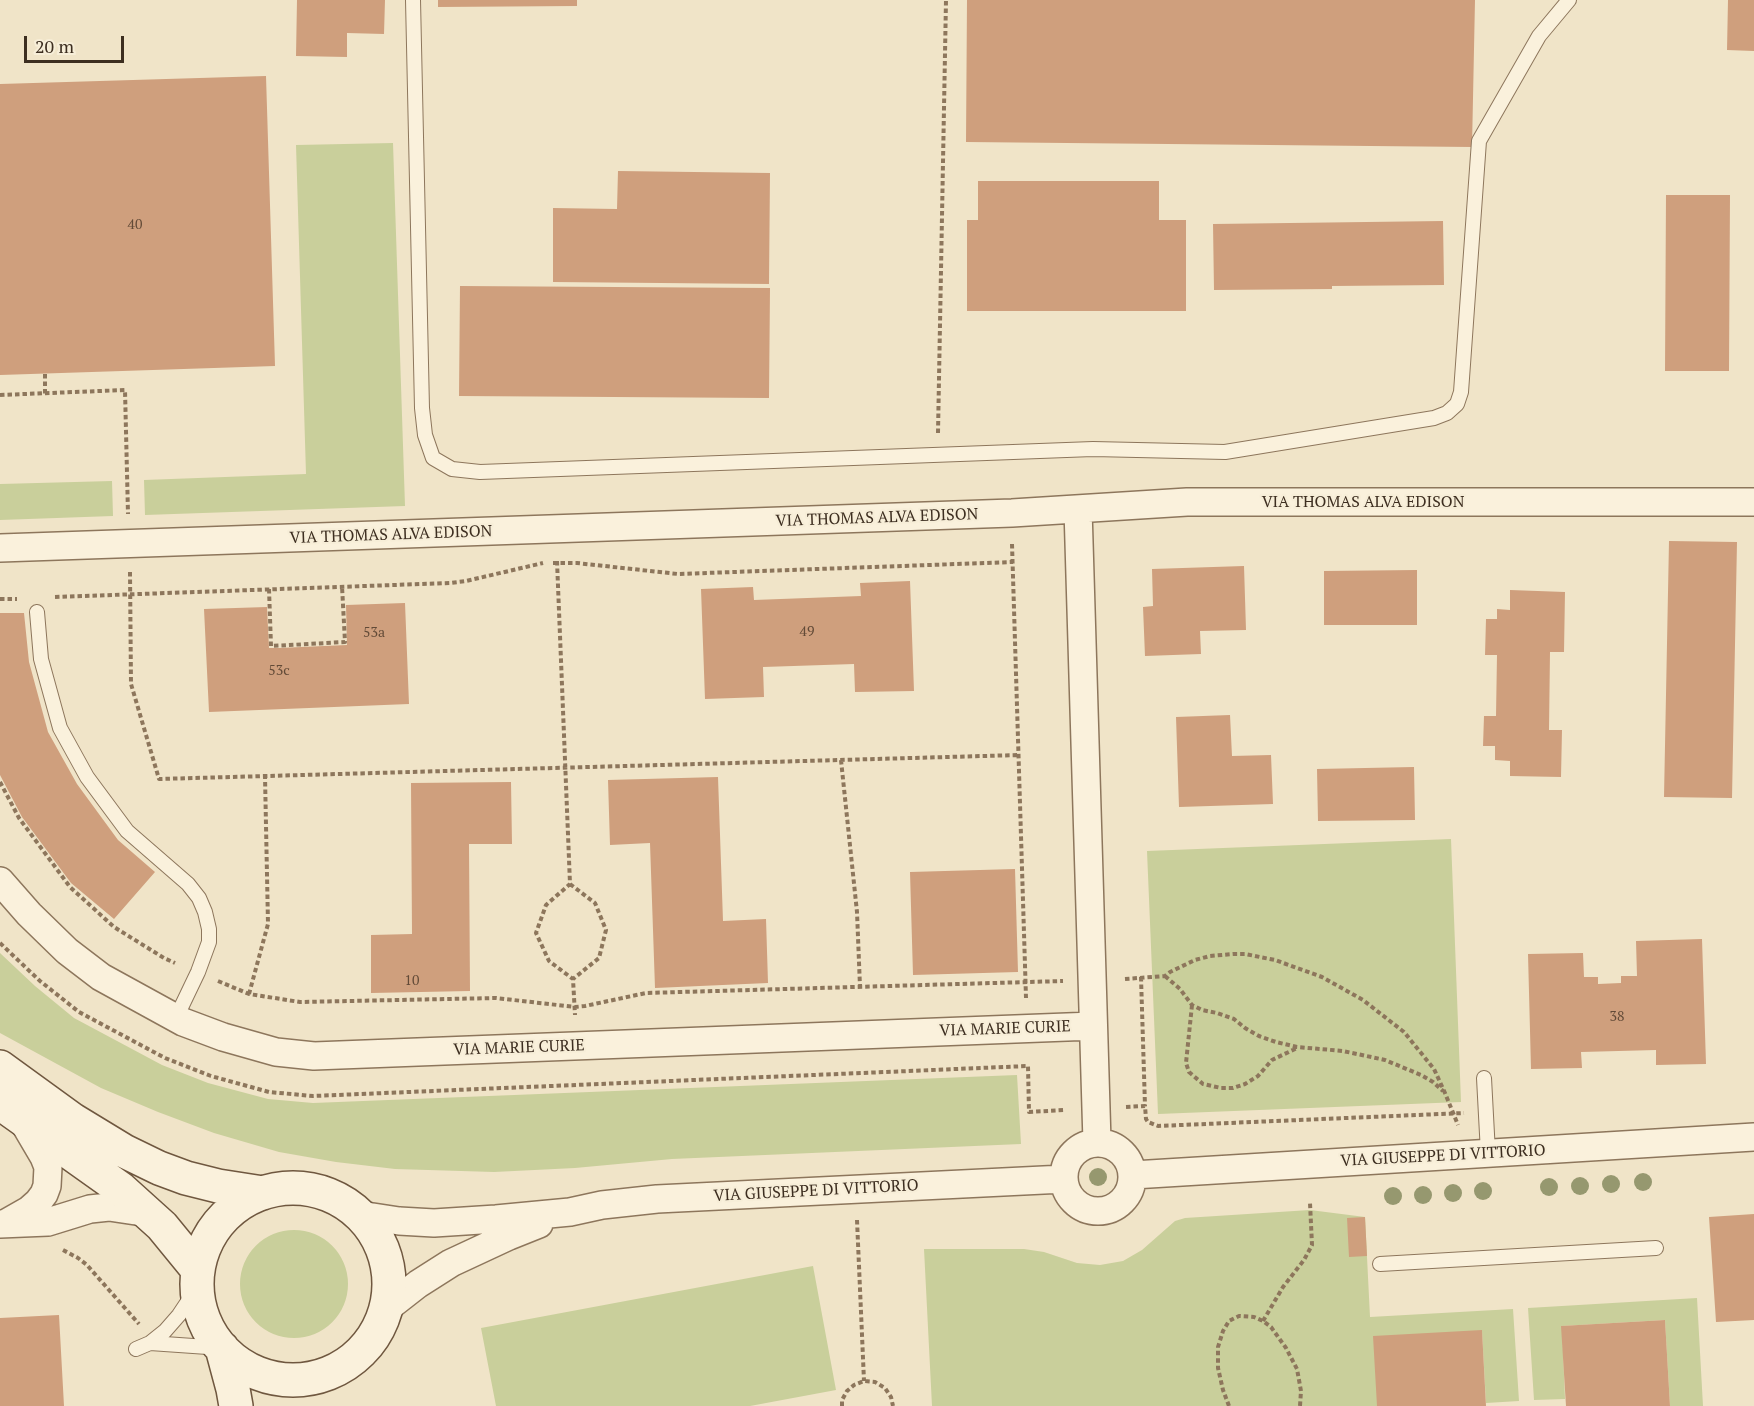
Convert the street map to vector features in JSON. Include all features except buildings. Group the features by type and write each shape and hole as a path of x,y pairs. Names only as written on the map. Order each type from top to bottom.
{"street":[{"name":"VIA THOMAS ALVA EDISON","path":"0,548 1012,513 1187,502 1754,502"},
{"name":"VIA MARIE CURIE","path":"1078,509 1097,1142"},
{"name":"VIA MARIE CURIE","path":"0,881 29,914 67,951 101,977 176,1018 223,1037 276,1052 314,1056 1093,1026"},
{"path":"0,1067 73,1120 124,1151 159,1168 218,1186 263,1193"},
{"path":"11,1110 121,1189 150,1213 162,1226 197,1279"},
{"path":"3,1224 29,1210 44,1194 47,1186 48,1167 44,1157 11,1110"},
{"name":"VIA GIUSEPPE DI VITTORIO","path":"1133,1175 1754,1137"},
{"path":"1097,1142 1107,1143 1125,1155 1133,1175 1132,1186 1120,1204 1100,1211 1089,1210 1071,1198 1064,1179 1069,1158 1086,1144 1097,1142"},
{"name":"VIA GIUSEPPE DI VITTORIO","path":"360,1215 434,1223 570,1212 602,1205 657,1199 1064,1179"},
{"path":"307,1406 317,1391 336,1371 368,1345 379,1328 386,1309 389,1289 388,1269 382,1249 373,1231 360,1215 344,1203 325,1194 304,1189 283,1189 263,1193 244,1202 227,1215 213,1231 203,1250 197,1279 199,1305 212,1336 237,1362 255,1372 275,1378 306,1379 336,1371"},
{"path":"3,1224 48,1222 90,1209 109,1207 150,1213"},
{"name":"VIA GIUSEPPE DI VITTORIO","path":"386,1309 418,1284 451,1263 509,1236 570,1212"},
{"path":"222,1348 236,1406"}],"lane":[{"path":"413,0 422,408 425,435 433,458 452,469 480,472 1094,449 1225,452 1434,418 1447,413 1457,404 1461,392 1479,141 1539,36 1569,0"},
{"path":"36,612 41,659 60,728 87,777 127,831 188,884 199,898 205,912 209,929 208,942 198,972 176,1018"},
{"path":"1484,1078 1488,1153"},
{"path":"1380,1264 1656,1248"},
{"path":"136,1349 150,1343 179,1315 197,1279"},
{"path":"150,1343 222,1348"}],"path":[{"path":"937,455 946,0"},
{"path":"45,374 45,394"},
{"path":"0,395 125,390 128,516"},
{"path":"1012,513 1026,1005"},
{"path":"556,529 570,884"},
{"path":"130,562 131,684 159,779 1019,754"},
{"path":"48,598 466,581 538,563 557,562 678,574 1013,562"},
{"path":"269,589 271,646 345,642 342,586"},
{"path":"0,599 24,598"},
{"path":"841,760 857,912 860,987"},
{"path":"249,994 268,924 265,776"},
{"path":"0,782 19,818 70,887 114,927 164,958 249,994 274,999 300,1002 496,998 585,1006 646,993 1073,980"},
{"path":"570,884 595,903 606,930 599,958 573,979"},
{"path":"570,884 546,905 536,933 549,961 573,979 576,1046"},
{"path":"1125,979 1165,976 1195,960 1221,955 1245,954 1297,967 1346,990 1390,1019 1419,1049 1434,1069 1457,1121 1460,1155"},
{"path":"1165,976 1180,989 1192,1005 1234,1019 1259,1036 1297,1047 1343,1051 1385,1060 1421,1075 1445,1093"},
{"path":"1141,977 1146,1119 1158,1126 1485,1112"},
{"path":"1192,1005 1186,1063 1189,1071 1203,1084 1221,1088 1233,1088 1245,1084 1258,1076 1272,1060 1297,1047"},
{"path":"1128,1107 1145,1106"},
{"path":"855,1189 864,1381"},
{"path":"1263,1321 1283,1287 1304,1260 1311,1245 1310,1203"},
{"path":"56,1247 69,1252 87,1265 140,1325 150,1343"},
{"path":"1229,1406 1222,1390 1218,1368 1218,1347 1229,1321 1239,1316 1254,1317 1263,1321 1271,1327 1286,1348 1297,1370 1301,1391 1300,1406"},
{"path":"842,1406 842,1400 847,1391 864,1381 875,1382 885,1388 891,1397 893,1406"}],"green space":[{"path":"393,143 405,506 145,515 144,480 306,474 296,145"},
{"path":"112,481 113,516 0,520 0,484"},
{"path":"1451,839 1461,1102 1158,1114 1147,851"},
{"path":"0,953 74,1018 162,1065 208,1083 268,1099 313,1103 1017,1075 1021,1144 672,1159 575,1168 494,1172 395,1169 279,1152 214,1133 101,1088 0,1033"},
{"path":"1310,1210 1365,1217 1370,1317 1513,1309 1519,1401 1486,1403 1482,1331 1377,1406 932,1406 924,1249 1024,1249 1044,1252 1077,1263 1100,1265 1123,1261 1142,1250 1175,1221 1185,1218"},
{"path":"294,1230 315,1234 332,1246 344,1263 348,1284 344,1305 332,1322 315,1334 294,1338 273,1334 256,1322 244,1305 240,1284 244,1263 256,1246 273,1234"},
{"path":"813,1266 836,1390 750,1406 496,1406 481,1328"},
{"path":"1697,1298 1703,1406 1670,1406 1665,1320 1562,1326 1565,1399 1534,1400 1528,1308"}]}
